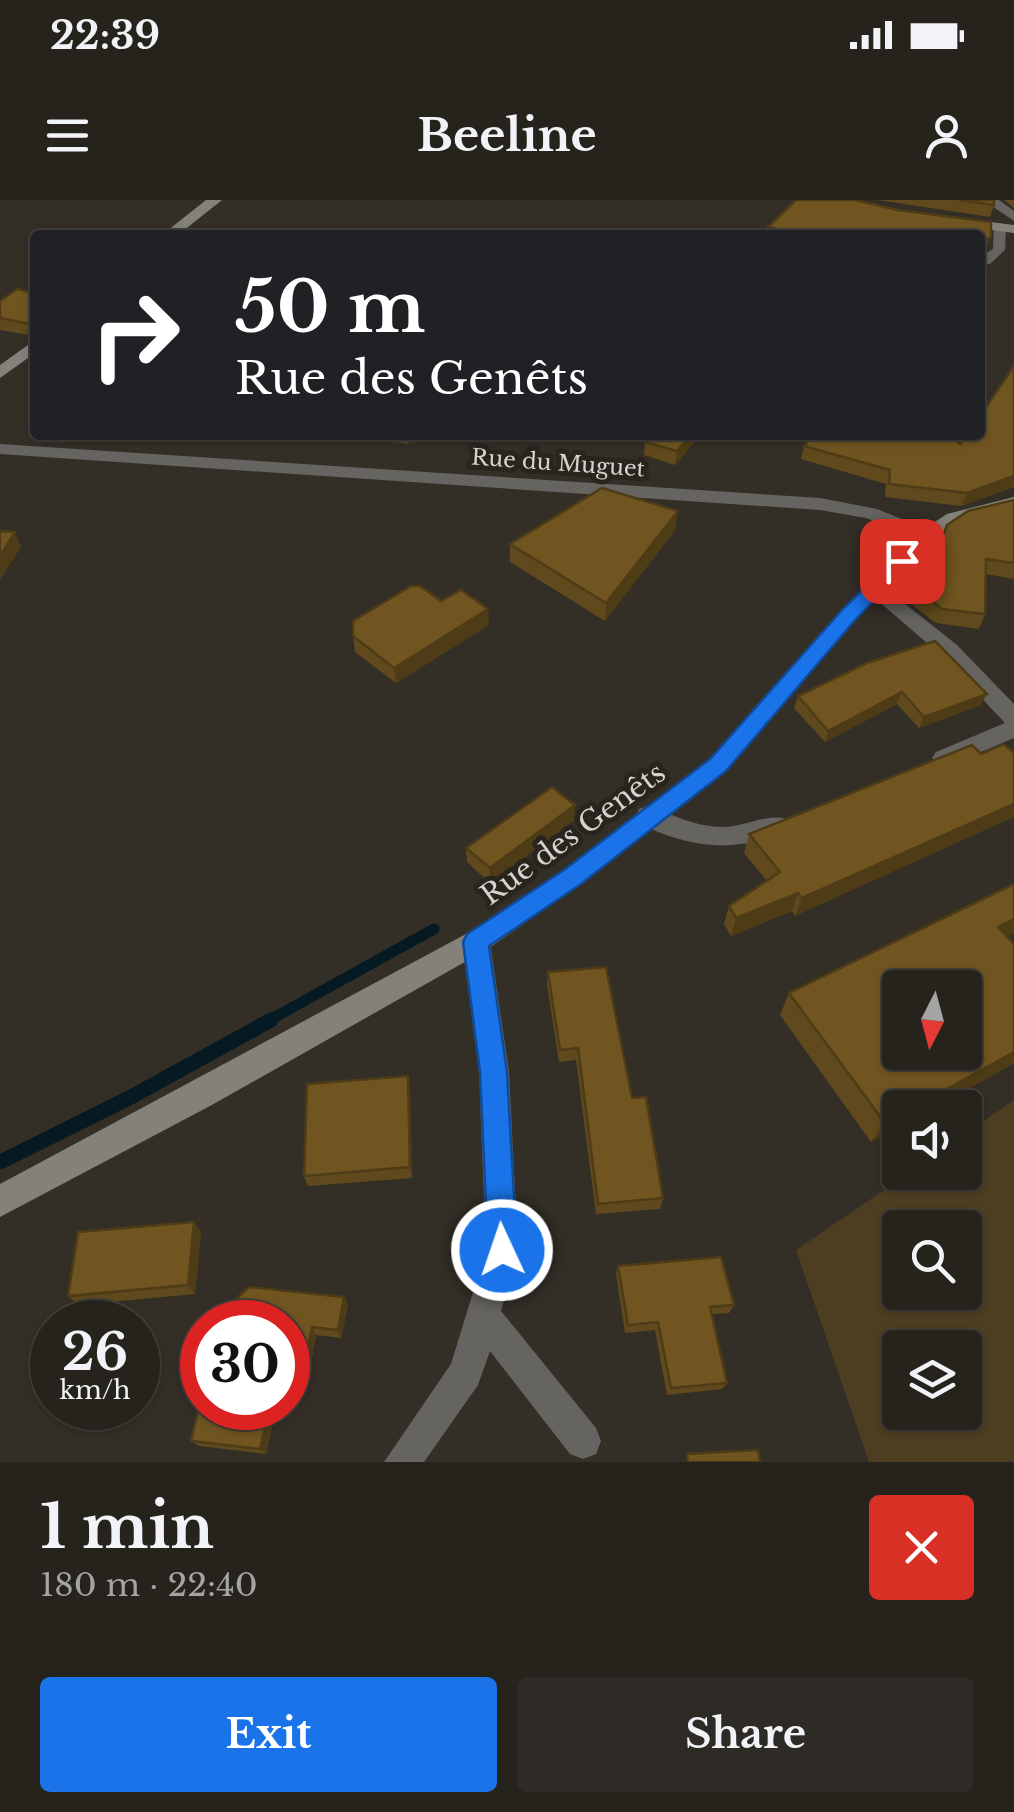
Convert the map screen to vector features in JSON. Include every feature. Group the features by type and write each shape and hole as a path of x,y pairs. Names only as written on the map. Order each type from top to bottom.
{"main road":[{"path":"175,230 215,200"},
{"path":"948,220 1007,228"},
{"path":"0,373 30,348"},
{"name":"Rue des Genêts","path":"0,1201 476,942 572,877 718,765 929,534 954,518 1014,503"}],"street":[{"path":"990,200 1014,217"},
{"name":"Rue du Muguet","path":"0,449 820,504 870,513 929,534"},
{"path":"876,588 950,650 1014,718"},
{"path":"927,765 1014,729"},
{"path":"648,816 672,828 716,839 752,836 805,814"},
{"path":"402,1462 466,1374 502,1250 494,1072 476,942"},
{"path":"482,1316 583,1441"}],"lane":[{"path":"985,262 999,250 1007,228"}],"shaded area":[{"path":"1014,1100 1014,1462 869,1462 796,1250 884,1190 982,1190 982,1122"}],"building":[{"path":"796,200 855,200 898,210 991,222 991,237 985,242 985,230 768,227"},
{"path":"959,200 994,200 994,205"},
{"path":"17,289 30,292 30,324 0,318 0,301"},
{"path":"1014,366 1014,476 967,493 889,484 890,470 804,446 808,440 956,440 960,444 963,440 985,440 985,409"},
{"path":"647,440 687,440 677,451"},
{"path":"602,488 678,511 606,603 510,544"},
{"path":"1014,500 1014,563 986,559 985,614 942,609 913,586 928,547 943,536 947,525 968,511"},
{"path":"0,531 15,532 0,556"},
{"path":"411,586 420,586 441,601 461,590 488,609 394,668 353,636 353,621"},
{"path":"935,641 987,694 924,717 902,692 828,731 798,696 867,663"},
{"path":"1004,744 1014,753 1014,804 802,898 798,893 736,918 729,906 780,872 749,834 972,745 981,754"},
{"path":"552,787 575,805 490,868 466,848"},
{"path":"1014,884 1014,919 998,927 1014,944 1014,1052 982,1070 982,970 882,970 882,1070 981,1070 945,1090 882,1090 882,1119 789,993"},
{"path":"606,967 632,1098 646,1097 663,1198 598,1204 578,1048 560,1050 548,972"},
{"path":"408,1076 410,1167 304,1176 307,1084"},
{"path":"194,1222 188,1285 68,1296 78,1232"},
{"path":"721,1257 734,1305 710,1307 727,1383 671,1388 658,1322 628,1325 618,1266"},
{"path":"249,1287 344,1297 338,1330 312,1327 310,1337 310,1300 235,1300"},
{"path":"194,1430 264,1430 260,1449 191,1441"},
{"path":"758,1450 760,1462 688,1462 687,1454"}],"waterway":[{"path":"266,1022 434,929"},
{"path":"0,1162 131,1097 271,1020"}],"route":[{"path":"502,1250 494,1072 476,942 572,877 718,765 849,614 902,561"}]}
